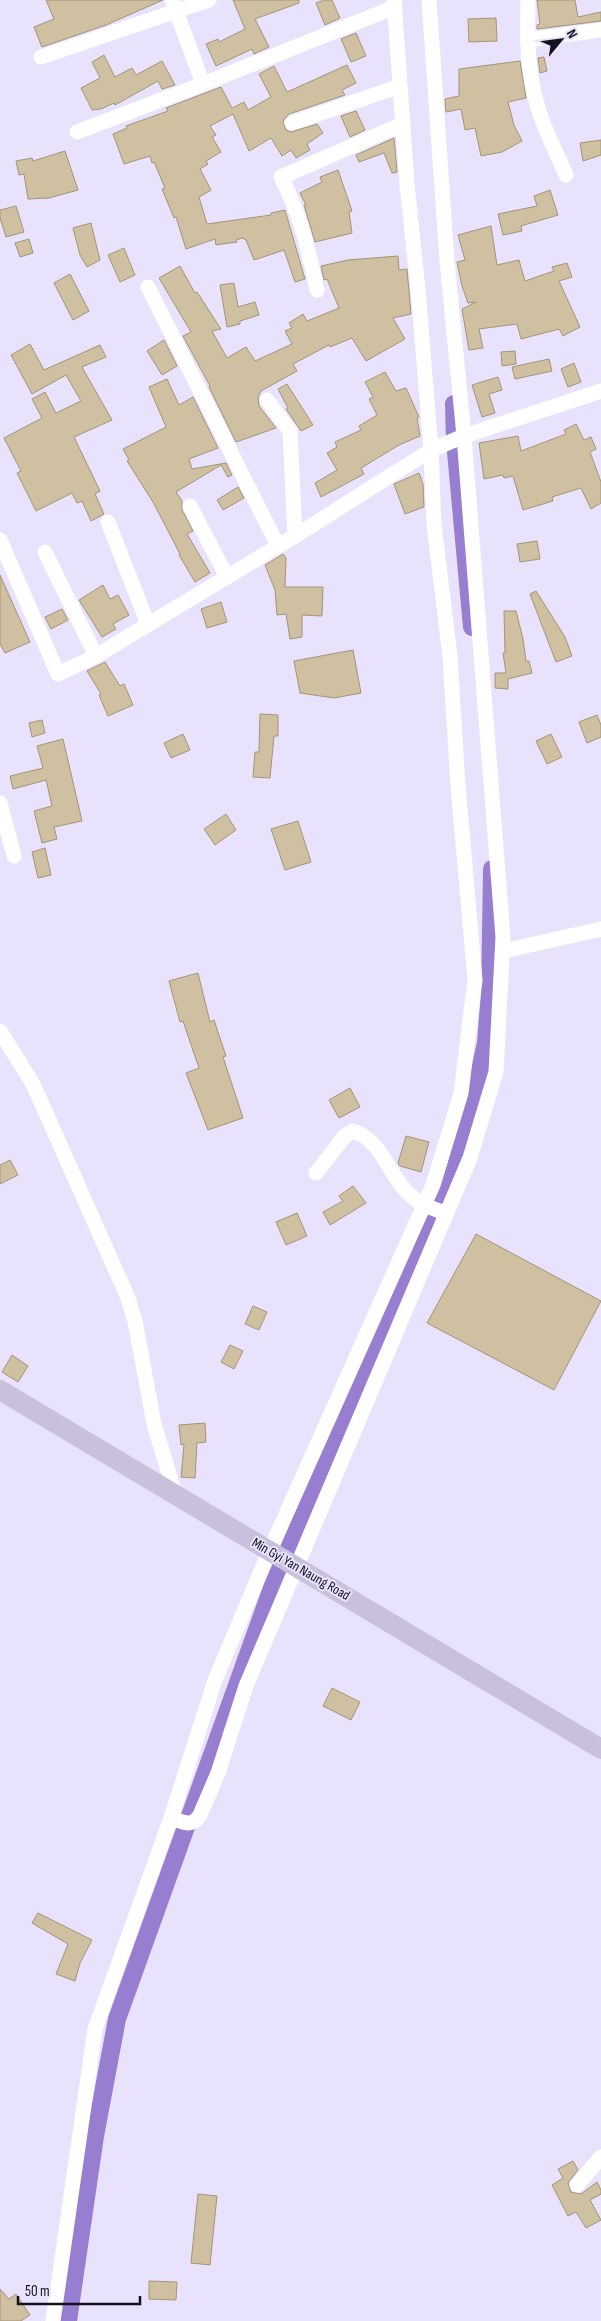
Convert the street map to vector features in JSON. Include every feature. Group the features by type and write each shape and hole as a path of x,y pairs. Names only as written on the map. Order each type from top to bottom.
{"street":[{"path":"41,56 174,6 209,0"},
{"path":"179,1821 196,1821 214,1782 246,1686 284,1558 433,1209 470,1158 496,1072 503,951 464,436 447,261 429,0"},
{"path":"528,0 527,40 533,86 539,111 566,175"},
{"path":"53,2321 95,2029 179,1821 215,1680 284,1558 417,1287 433,1209 433,1185 461,1093 475,980 459,795 450,656 434,525 431,450 394,3 203,84 77,132"},
{"path":"174,6 203,84"},
{"path":"527,40 601,30"},
{"path":"292,124 400,86"},
{"path":"317,290 307,241 295,205 281,177 403,124"},
{"path":"148,287 278,546"},
{"path":"0,540 58,674 96,656 278,546 431,450 464,436 601,391"},
{"path":"267,400 290,430 294,536"},
{"path":"190,506 227,576"},
{"path":"108,522 148,624"},
{"path":"45,552 96,656"},
{"path":"0,803 14,856"},
{"path":"503,951 601,929"},
{"path":"0,1031 33,1084 128,1298 135,1321 154,1424 176,1497"},
{"path":"316,1173 345,1136 352,1131 362,1133 372,1141 408,1193 433,1209"},
{"name":"Min Gyi Yan Naung Road","path":"0,1390 176,1497 284,1558 601,1749"},
{"path":"577,2185 601,2157"}],"building":[{"path":"46,0 163,0 106,25 42,47 34,27 54,19"},
{"path":"233,0 299,0 299,3 255,19 269,47 254,54 252,49 216,66 206,44 218,39 219,42 245,29"},
{"path":"332,0 340,18 325,25 316,3"},
{"path":"537,0 575,0 578,17 601,12 601,21 537,29 537,25 540,24"},
{"path":"496,18 497,41 469,42 468,19"},
{"path":"356,33 366,56 351,62 341,39"},
{"path":"104,55 115,77 132,68 136,75 162,61 175,85 162,89 158,81 115,105 114,103 101,109 92,110 81,88 100,78 92,62"},
{"path":"544,57 547,71 540,73 538,58"},
{"path":"520,61 526,98 508,102 514,125 522,141 502,152 481,156 475,128 465,130 461,109 446,112 445,99 459,96 459,69"},
{"path":"347,65 356,83 342,90 345,95 289,114 283,121 286,130 291,132 317,124 323,133 307,144 310,150 296,158 291,150 282,156 271,138 249,151 233,114 210,126 216,135 212,137 221,152 206,161 208,164 200,169 211,190 199,197 207,224 271,215 271,213 285,210 305,279 295,282 284,250 254,260 246,240 242,238 236,240 237,242 216,245 215,239 186,249 176,217 174,218 162,189 165,188 154,162 152,163 150,156 124,164 113,134 127,128 126,126 168,111 166,108 221,87 232,108 244,102 248,110 271,97 259,74 274,66 287,92"},
{"path":"356,111 365,130 350,137 341,116"},
{"path":"394,138 397,172 392,173 384,153 359,162 356,155"},
{"path":"601,140 601,155 583,161 580,143"},
{"path":"65,151 78,190 49,198 28,199 24,174 19,175 16,161 32,158 33,161"},
{"path":"338,170 352,211 349,212 352,233 315,242 304,205 306,205 300,193 322,182 320,177"},
{"path":"550,190 558,215 521,226 522,231 503,235 498,214 537,206 534,196"},
{"path":"16,206 24,232 6,237 0,218 0,210"},
{"path":"91,223 100,260 87,267 80,255 73,228"},
{"path":"491,226 497,265 519,260 525,281 554,271 552,267 567,263 572,277 559,281 580,327 563,336 559,329 521,339 517,324 479,329 483,348 469,350 462,309 476,302 468,303 462,286 457,262 465,260 458,235"},
{"path":"29,239 33,253 20,257 15,243"},
{"path":"124,248 135,275 120,282 108,255"},
{"path":"398,256 399,270 407,269 411,314 393,318 405,339 366,361 352,338 330,347 329,345 293,364 297,371 261,391 258,397 259,406 276,428 236,442 210,386 183,336 191,332 159,278 180,266 195,293 197,292 221,329 212,331 227,358 246,347 255,361 292,344 285,331 292,328 289,323 303,314 307,321 339,308 327,279 324,280 321,266 348,260"},
{"path":"70,274 89,311 73,320 54,283"},
{"path":"234,283 238,307 255,302 259,315 240,321 240,324 227,327 220,285"},
{"path":"164,340 177,366 162,375 147,351"},
{"path":"30,344 44,370 100,345 106,357 82,367 112,420 74,437 100,491 95,494 104,514 91,521 82,501 77,503 72,493 36,511 17,473 21,471 4,438 42,418 32,399 45,392 56,413 81,401 66,375 32,394 11,355"},
{"path":"515,351 516,364 502,366 501,352"},
{"path":"549,359 552,371 515,379 512,367"},
{"path":"574,363 581,382 568,387 561,369"},
{"path":"385,372 396,391 406,388 419,417 417,418 420,436 399,445 361,468 364,474 321,497 315,483 337,470 327,453 337,447 335,442 361,430 359,426 377,415 369,399 373,397 365,382"},
{"path":"498,377 502,390 489,394 495,413 482,417 472,385"},
{"path":"167,379 179,405 193,397 218,448 189,459 192,469 226,463 232,475 228,477 221,465 176,492 182,501 182,510 193,531 187,534 210,573 195,582 179,555 153,502 127,461 129,460 123,449 166,427 149,387"},
{"path":"287,384 313,425 301,431 286,409 288,408 278,389"},
{"path":"576,424 584,440 591,437 596,449 590,452 601,482 601,503 591,509 581,488 552,497 553,501 523,510 513,476 504,478 503,475 484,479 479,443 518,436 521,451 566,434 564,430"},
{"path":"419,473 423,484 424,507 405,514 394,484"},
{"path":"238,487 244,498 223,510 217,500"},
{"path":"537,541 540,559 520,562 517,544"},
{"path":"283,554 286,558 285,587 323,587 322,616 302,615 302,637 290,639 286,614 277,615 275,590 265,565"},
{"path":"0,575 30,642 5,653 0,644"},
{"path":"103,585 110,599 118,595 129,615 113,624 116,629 102,637 79,600"},
{"path":"536,591 565,637 572,656 556,662 530,594"},
{"path":"221,602 227,622 207,628 201,609"},
{"path":"62,609 68,620 51,629 45,617"},
{"path":"504,611 516,611 526,661 529,661 532,673 508,679 508,689 495,688 495,673 506,673 503,653 505,653"},
{"path":"353,650 361,693 334,698 300,693 294,661"},
{"path":"105,662 120,686 124,684 133,705 108,716 99,695 101,694 87,671"},
{"path":"260,714 278,715 278,736 274,736 270,778 253,777 255,752 259,752"},
{"path":"597,715 601,725 601,737 587,743 579,722"},
{"path":"42,720 45,733 32,737 29,723"},
{"path":"183,734 190,750 171,758 164,743"},
{"path":"551,734 562,757 547,764 536,741"},
{"path":"63,739 82,821 54,827 57,839 42,843 34,811 52,806 46,780 13,789 10,776 43,768 37,746"},
{"path":"226,814 236,830 215,845 204,829"},
{"path":"298,821 311,862 285,870 271,829"},
{"path":"45,848 51,875 38,878 32,852"},
{"path":"198,973 210,1022 214,1020 226,1056 223,1057 243,1118 208,1130 186,1073 199,1068 183,1021 180,1022 169,981"},
{"path":"350,1088 360,1107 339,1118 329,1100"},
{"path":"406,1136 429,1142 421,1172 400,1166 398,1163"},
{"path":"10,1160 18,1175 0,1184 0,1165"},
{"path":"353,1186 366,1203 330,1225 323,1212 343,1201 339,1196"},
{"path":"297,1213 307,1236 286,1245 276,1222"},
{"path":"476,1234 601,1301 554,1390 427,1323"},
{"path":"253,1306 267,1312 259,1330 245,1324"},
{"path":"230,1345 243,1351 234,1369 221,1362"},
{"path":"12,1355 28,1366 18,1382 2,1372"},
{"path":"205,1423 206,1442 197,1443 195,1478 181,1477 184,1444 181,1445 179,1425"},
{"path":"332,1688 360,1702 351,1720 323,1706"},
{"path":"38,1913 92,1940 80,1963 75,1981 56,1974 68,1944 32,1923"},
{"path":"573,2161 578,2170 568,2183 571,2192 581,2194 597,2182 601,2190 601,2194 590,2200 601,2220 586,2228 576,2212 568,2216 552,2185 563,2178 558,2169"},
{"path":"198,2194 217,2196 210,2265 191,2263"},
{"path":"149,2281 177,2282 176,2300 149,2299"},
{"path":"0,2289 9,2299 16,2294 30,2315 21,2321 0,2321"}],"waterway":[{"path":"454,404 455,441 472,627"},
{"path":"68,2321 95,2136 117,2019 273,1585 444,1192 475,1092 486,1043 490,993 492,869"}]}
